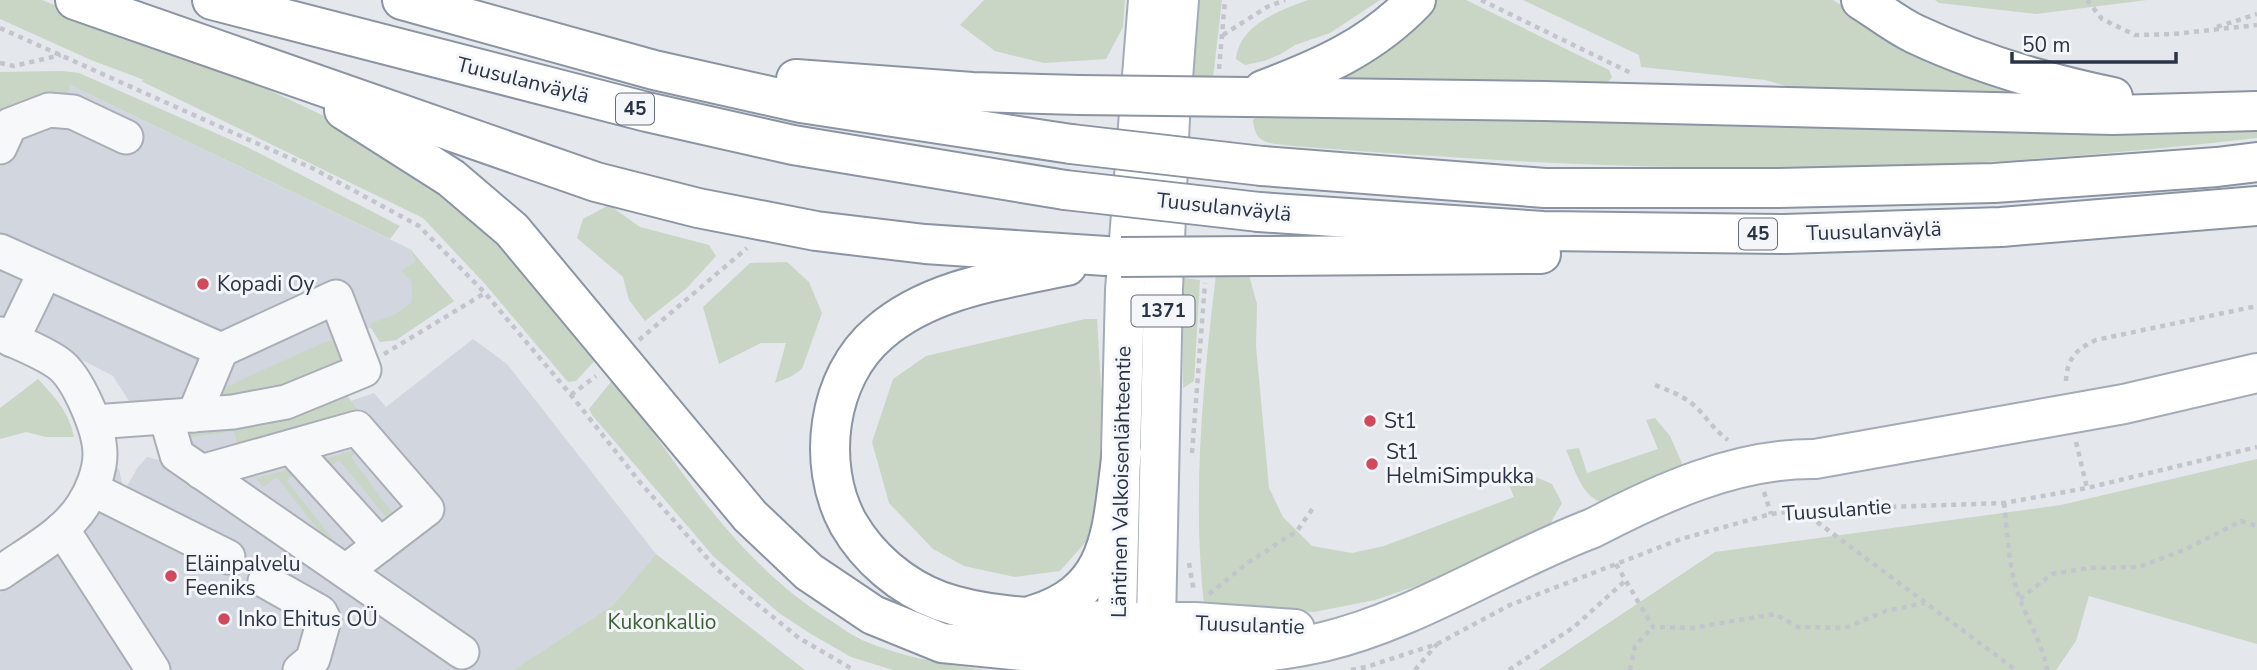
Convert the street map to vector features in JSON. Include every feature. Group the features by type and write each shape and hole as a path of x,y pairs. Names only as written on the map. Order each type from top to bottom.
{"main road":[{"path":"75,0 597,182 698,208 816,231 1066,259 1663,253 1785,234"},
{"name":"Tuusulanväylä","path":"212,0 647,112 793,145 1065,190 1259,212 1543,231 1785,234 2001,227 2257,206"},
{"name":"Tuusulanväylä","path":"402,0 654,70 802,103 1071,144 1262,166 1545,188 1779,188 1994,183 2257,162"},
{"name":"Läntinen Valkoisenlähteentie","path":"1117,650 1125,290 1148,0"},
{"name":"Läntinen Valkoisenlähteentie","path":"1155,650 1163,289 1170,117 1179,0"},
{"path":"1233,87 1326,65 1357,49 1389,26 1416,0"},
{"path":"1861,0 1913,33 1975,60 2032,79 2142,103 2242,111"},
{"path":"270,66 369,124 451,178 512,230 750,516 808,572 873,615 942,643 1093,658 1117,650"},
{"path":"654,70 972,92 1079,95 1233,87 1544,101 2113,115 2242,111"},
{"path":"1066,259 942,297 880,331 857,353 842,383 832,416 830,451 835,487 848,522 870,555 902,582 939,601 988,612 1032,616 1117,650"},
{"name":"Tuusulantie","path":"1117,650 1277,650 1324,642 1381,623 1593,528 1655,514 1815,459 2124,404 2257,373"},
{"path":"1032,616 1054,609 1070,599 1098,569 1107,548 1122,453"},
{"name":"Tuusulantie","path":"1155,650 1195,610 1288,629 1381,623"}],"street":[{"path":"0,147 10,125 49,110 73,112 126,137"},
{"path":"0,251 221,350"},
{"path":"0,573 62,529 82,507 92,489 100,455 94,422 80,392 60,364 6,337 45,272"},
{"path":"94,422 180,416 233,412 286,401 365,370 336,297 221,350 180,416 177,455 462,652"},
{"path":"201,472 357,428 428,509 346,571"},
{"path":"291,447 380,545"},
{"path":"92,489 228,557"},
{"path":"62,529 153,670"},
{"path":"265,581 320,611 324,620 313,659 300,670"}],"path":[{"path":"1225,0 1222,36 1233,87"},
{"path":"1222,36 1267,7 1285,0"},
{"path":"1481,0 1638,77"},
{"path":"2087,0 2102,19 2135,35 2174,34 2257,25"},
{"path":"2209,29 2257,14"},
{"path":"0,28 314,169 410,219 429,234 485,293 639,481 715,567 799,638 854,670"},
{"path":"0,63 14,66 61,55"},
{"path":"638,341 748,246"},
{"path":"1191,467 1205,278"},
{"path":"365,370 389,349 485,293"},
{"path":"2066,381 2071,357 2080,347 2096,340 2257,306"},
{"path":"571,395 598,374"},
{"path":"2074,434 2087,488"},
{"name":"Tuusulantie","path":"1351,670 1437,644 1510,605 1616,564 1681,540 1771,514 1801,510 2004,503 2087,488 2257,447"},
{"path":"2004,503 2014,581 2025,617 2044,654 2047,670"},
{"path":"1195,610 1205,596 1249,562 1297,531 1313,508"},
{"path":"1801,510 2016,670"},
{"path":"2020,599 2052,574 2089,568 2139,567 2186,549 2241,521 2257,526"},
{"path":"1189,563 1195,610"},
{"path":"1616,564 1653,627"},
{"path":"1509,670 1574,627 1626,580"},
{"path":"1630,670 1635,646 1653,627 1692,628 1775,614 1798,626 1845,628 1886,611 1926,603"},
{"name":"Tuusulantie","path":"1415,670 1437,644"}],"shaded area":[{"path":"70,85 410,249 454,301 396,340 380,342 371,328 326,342 232,401 195,383 182,405 131,404 113,376 0,317 0,100"},
{"path":"473,339 507,364 656,554 613,605 513,670 0,670 0,593 67,540 112,467 119,469 124,491 147,457 159,460 192,451 189,438 295,420 374,393 386,407"}],"green space":[{"path":"0,0 42,0 265,88 341,124 433,185 511,254 600,355 576,381 568,382 485,284 423,218 141,81 144,80 91,60 0,19"},
{"path":"984,0 1125,0 1123,27 1106,59 1044,63 995,51 960,25"},
{"path":"1195,0 1222,0 1213,78 1189,80"},
{"path":"1308,0 1380,0 1330,33 1295,45 1264,61 1245,65 1236,59 1239,47 1253,28 1274,14"},
{"path":"1435,0 1466,0 1609,70 1612,77 1608,82 1543,88 1336,85 1332,79 1418,22"},
{"path":"1523,0 1833,0 1871,25 2034,94 1811,93 1765,80 1641,67 1639,55"},
{"path":"1935,0 2147,0 2036,14 1939,3"},
{"path":"0,72 79,73 247,147 400,226 390,239 70,85 67,104 0,124"},
{"path":"1259,112 2257,126 2257,138 1963,163 1845,167 1662,167 1478,159 1278,144 1266,142 1257,135 1253,120"},
{"path":"609,205 640,227 709,245 716,256 687,288 645,321 629,300 623,277 577,238 583,219"},
{"path":"410,249 454,301 396,340 380,342 371,328 371,323 396,314 412,302 412,282 401,271 416,261"},
{"path":"787,262 809,282 822,313 802,369 775,383 786,343 761,343 719,364 703,307 750,263"},
{"path":"1216,274 1249,275 1257,304 1256,346 1269,488 1283,517 1312,546 1352,553 1384,546 1514,497 1508,482 1524,472 1552,484 1562,503 1550,524 1514,545 1446,576 1375,600 1314,612 1204,605 1199,481 1203,398"},
{"path":"1183,278 1200,280 1194,381 1183,388"},
{"path":"1085,319 1097,319 1101,386 1107,417 1090,537 1060,571 1015,577 964,566 933,549 889,503 872,442 893,379 926,356"},
{"path":"342,338 343,352 339,367 321,378 232,401 218,394 221,389 325,342"},
{"path":"615,377 709,508 762,567 792,593 862,640 923,659 986,670 893,670 851,657 779,613 714,557 592,415 589,409"},
{"path":"38,379 65,412 74,437 46,437 26,432 0,439 0,408"},
{"path":"347,395 375,435 318,425 237,443 234,431 189,438 185,433 248,423"},
{"path":"1655,418 1670,436 1682,463 1677,478 1605,503 1590,496 1580,482 1566,450 1579,448 1587,473 1658,449 1646,420"},
{"path":"361,448 362,450 351,457 396,518 391,523 339,460 327,468 322,460"},
{"path":"2257,459 2257,644 2089,596 2076,641 2056,670 1538,670 1715,552 2061,505"},
{"path":"298,467 297,472 286,480 347,557 342,561 277,477 263,487 256,478"},
{"name":"Kukonkallio","path":"656,554 805,670 513,670 613,605"}],"place":[{"name":"Kopadi Oy","path":"203,284"},
{"name":"St1","path":"1370,421"},
{"name":"St1 HelmiSimpukka","path":"1372,464"},
{"name":"Eläinpalvelu Feeniks","path":"171,576"},
{"name":"Inko Ehitus OÜ","path":"224,619"}]}
